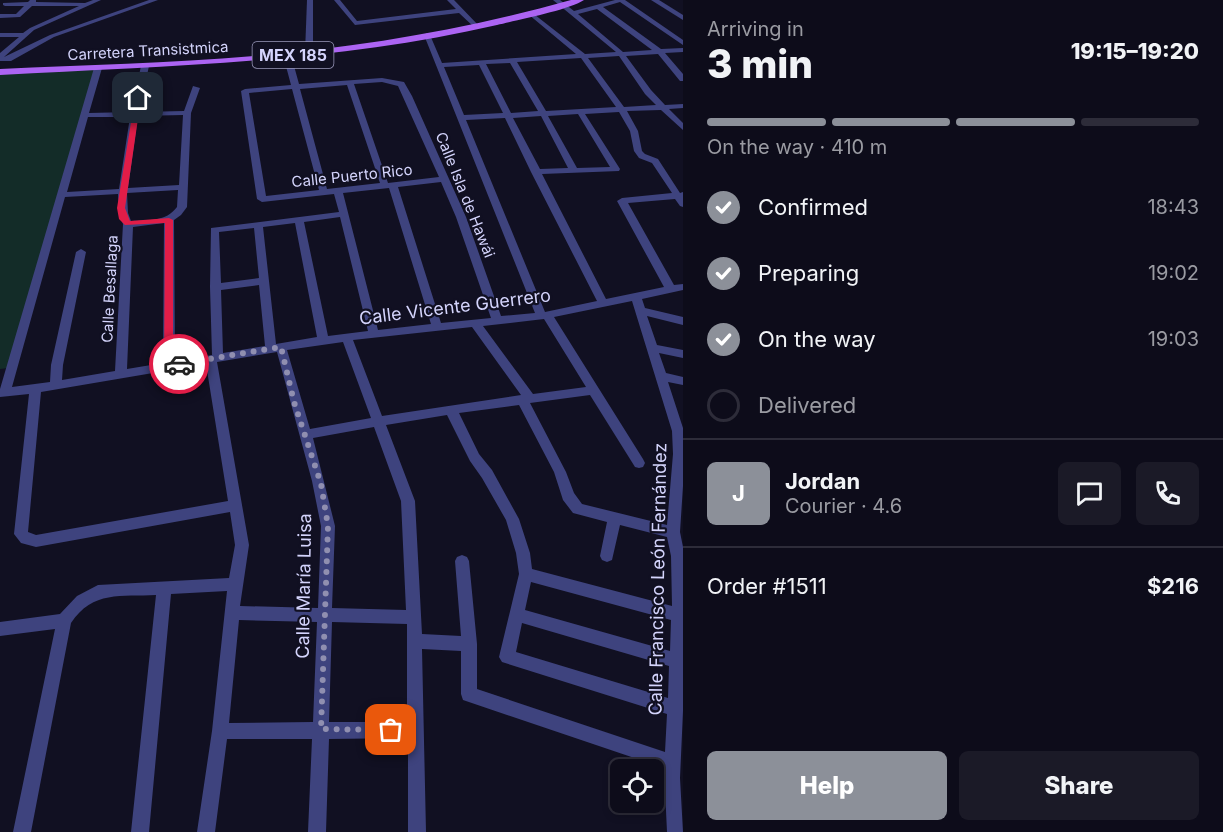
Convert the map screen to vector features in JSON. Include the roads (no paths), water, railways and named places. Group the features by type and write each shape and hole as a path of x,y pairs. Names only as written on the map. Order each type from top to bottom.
{"main road":[{"name":"Carretera Transistmica","path":"0,72 145,66 309,53 476,26 531,13 559,3 580,0"}],"street":[{"path":"0,58 32,29 98,0"},
{"path":"0,58 8,59 52,36 155,0"},
{"path":"309,53 310,0"},
{"path":"337,0 355,23 460,11"},
{"path":"451,0 476,26"},
{"path":"572,14 622,0 683,43"},
{"path":"654,0 683,18"},
{"path":"0,16 18,16 32,2"},
{"path":"4,3 88,4"},
{"path":"559,3 623,55 661,106 683,128"},
{"path":"597,6 660,52 683,79"},
{"path":"531,13 584,57 622,110 634,131 638,151 642,156 655,161 681,198"},
{"path":"0,35 23,35"},
{"path":"427,35 462,118 494,205 544,316 639,463"},
{"path":"440,65 513,63 683,50"},
{"path":"287,55 324,192"},
{"path":"513,63 574,171"},
{"path":"482,64 603,303"},
{"name":"Calle Besallaga","path":"121,373 128,224 123,219 121,208 134,114 145,66"},
{"path":"3,393 98,68"},
{"name":"Calle Isla de Hawái","path":"350,83 382,80 401,84 461,217 497,320"},
{"path":"297,87 350,83 389,185 437,327"},
{"name":"Calle Puerto Rico","path":"297,87 245,91 262,199 445,179"},
{"path":"128,224 169,220 178,214 182,207 188,113 196,88"},
{"path":"462,118 581,113 683,105"},
{"path":"85,115 188,113"},
{"path":"535,172 616,169 581,113"},
{"path":"62,195 183,187"},
{"path":"338,191 374,334"},
{"path":"670,288 622,201 681,198"},
{"path":"206,832 220,731 235,584 242,545 220,357 214,287 214,230 344,214"},
{"path":"299,219 323,340"},
{"path":"169,220 169,365"},
{"name":"Calle María Luisa","path":"258,225 264,281 276,348 321,484 328,526 317,832"},
{"path":"56,385 57,365 81,252"},
{"path":"214,287 264,281"},
{"name":"Calle Vicente Guerrero","path":"3,393 323,340 544,316 683,287"},
{"name":"Calle Francisco León Fernández","path":"636,296 662,376 678,410 681,454 680,502 673,532 680,556 681,616 676,709 676,832"},
{"path":"639,310 683,321"},
{"path":"476,323 526,398 560,472 568,496 578,510 673,532"},
{"path":"347,338 408,501 414,617 417,832"},
{"path":"652,348 683,354"},
{"path":"662,376 683,381"},
{"path":"35,389 21,534 26,539 36,541 236,505"},
{"path":"305,435 378,421 592,390"},
{"path":"451,410 474,457 487,474 513,519 523,553 526,574 507,657 676,709"},
{"path":"607,556 615,518"},
{"path":"462,561 469,644 469,694 676,773"},
{"path":"526,574 681,616"},
{"path":"22,832 64,621 72,608 82,599 98,592 235,584"},
{"path":"140,832 164,589"},
{"path":"233,614 414,617"},
{"path":"517,615 678,662"},
{"path":"0,629 64,621"},
{"path":"414,641 469,644"},
{"path":"220,731 414,730"}]}
